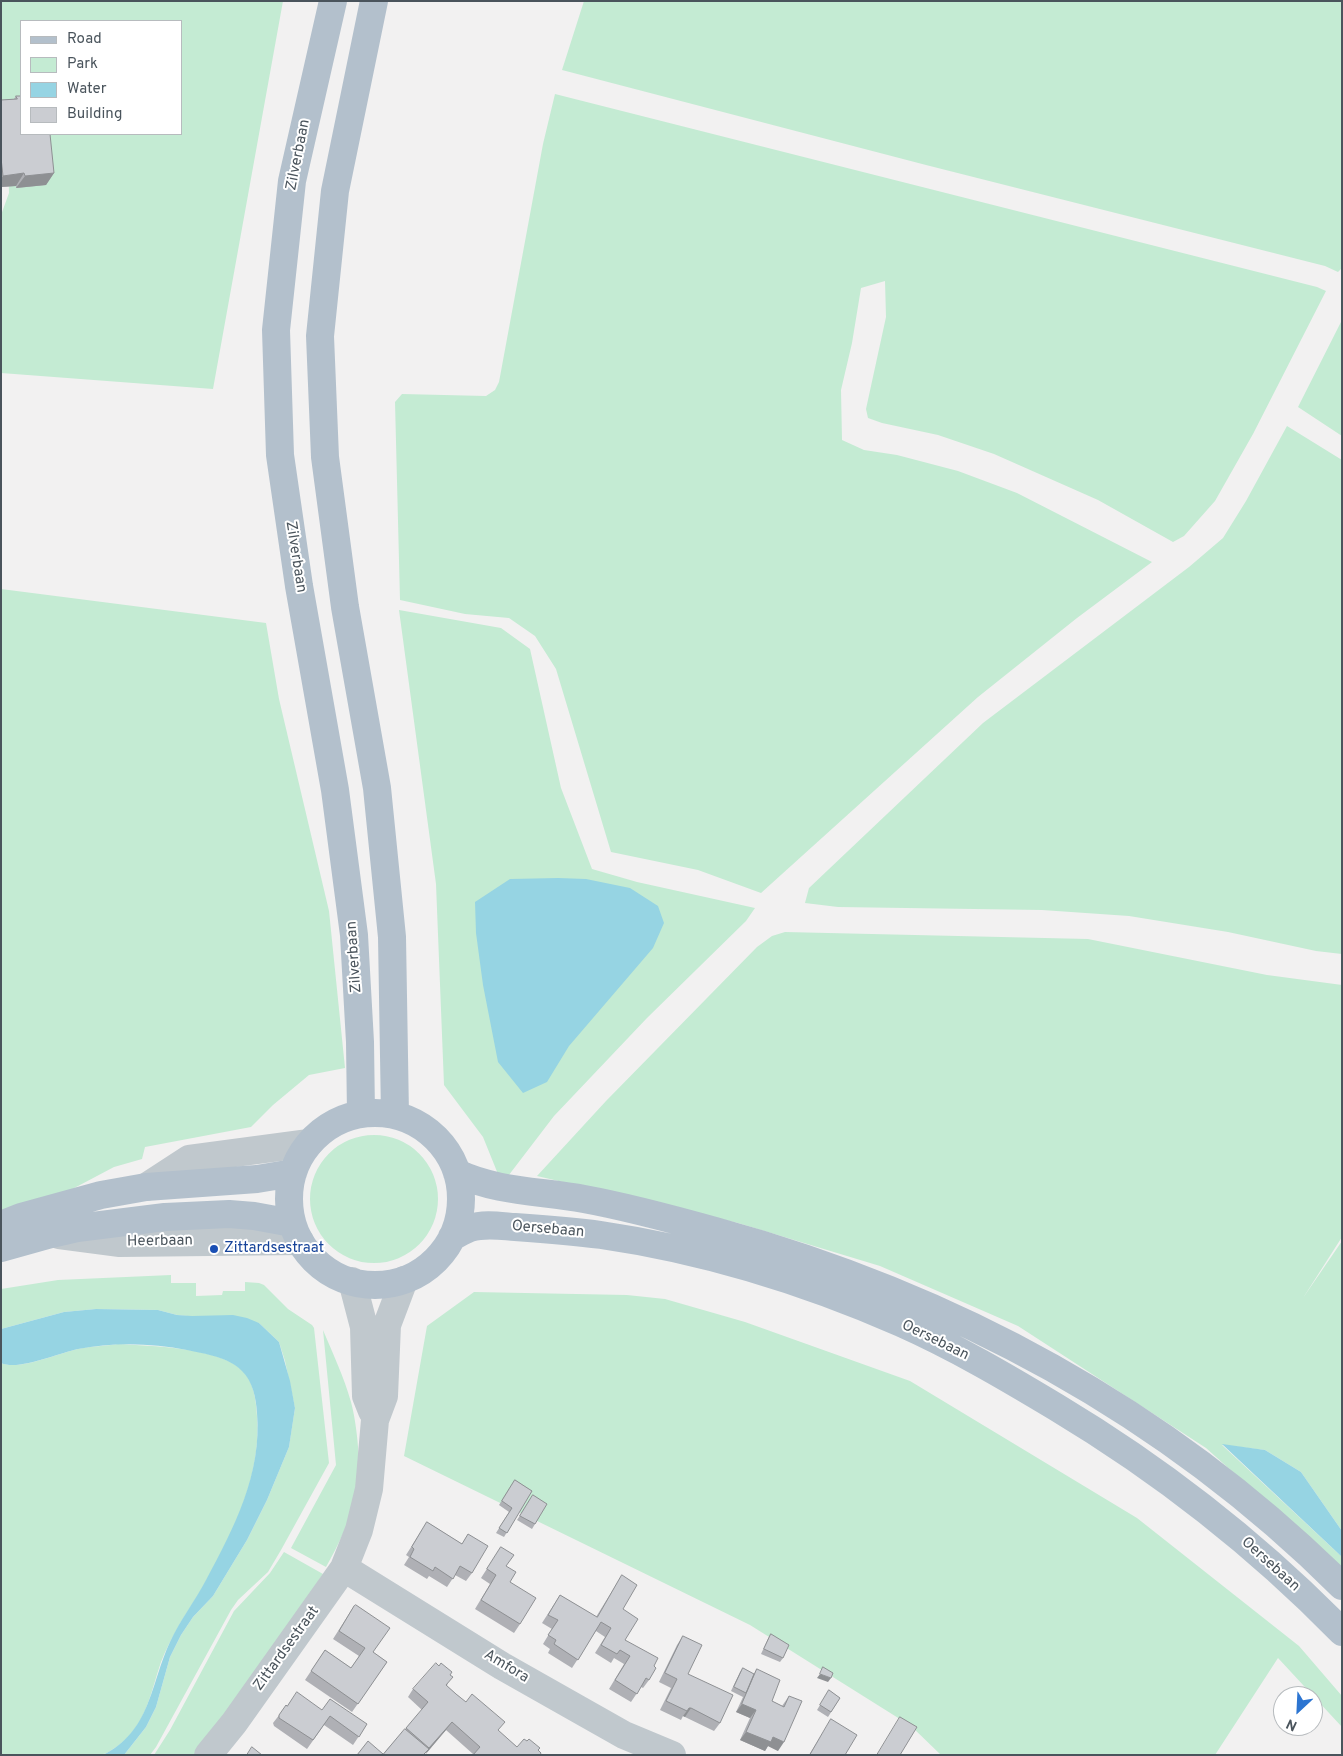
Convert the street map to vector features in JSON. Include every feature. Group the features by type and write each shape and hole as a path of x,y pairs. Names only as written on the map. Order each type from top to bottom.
{"main road":[{"name":"Zilverbaan","path":"332,1 292,181 276,330 280,455 299,586 335,790 354,935 360,1042 361,1114"},
{"path":"374,1 335,191 320,336 325,457 345,607 377,788 392,937 395,1115"},
{"path":"361,1114 395,1115 420,1126 436,1138 449,1154 457,1173 461,1203 459,1215 452,1237 435,1260 426,1268 404,1280 391,1283 352,1282 327,1270 314,1259 296,1232 289,1200 293,1173 300,1156 309,1143 327,1128 345,1118 361,1114"},
{"path":"1,1225 101,1195 146,1187 257,1178 293,1173"},
{"name":"Oersebaan","path":"457,1173 472,1180 493,1185 593,1201 737,1236 812,1260 976,1327 1046,1363 1152,1429 1194,1459 1277,1525 1342,1586"},
{"name":"Heerbaan","path":"1,1248 50,1234 107,1224 202,1215 254,1216 296,1232"},
{"name":"Oersebaan","path":"452,1237 470,1227 494,1224 587,1233 661,1245 746,1267 844,1300 902,1324 956,1350 1041,1398 1088,1426 1148,1467 1227,1526 1264,1558 1342,1632"}],"street":[{"path":"146,1187 189,1159 309,1143"},
{"name":"Zittardsestraat","path":"208,1755 234,1723 344,1568 359,1530 369,1489 375,1420 384,1396 387,1325 404,1280"},
{"name":"Zittardsestraat","path":"352,1282 364,1327 366,1396 375,1420"},
{"name":"Amfora","path":"344,1568 502,1666 624,1735 674,1754"}],"green space":[{"path":"1,1 283,1 213,389 1,373 1,215 9,193 7,125 1,95"},
{"path":"584,1 1342,1 1342,268 1338,272 1325,266 562,70"},
{"path":"555,94 1317,287 1326,291 1253,434 1215,501 1184,536 1173,542 1098,500 994,454 938,435 882,423 868,418 866,409 886,317 885,281 861,288 852,343 841,390 842,440 864,450 897,455 958,471 1017,493 1152,562 1077,618 978,697 761,893 698,870 611,852 556,669 535,636 509,618 465,614 400,600 395,402 402,394 486,396 495,390 499,382 543,144"},
{"path":"1342,320 1342,436 1298,407"},
{"path":"1287,426 1342,460 1342,954 1316,951 1228,932 1129,916 1042,910 838,907 805,903 809,888 983,723 1189,567 1223,538 1246,501"},
{"path":"1,589 266,623 279,699 329,911 345,1068 309,1075 273,1105 251,1127 145,1147 142,1159 114,1167 61,1195 1,1215"},
{"path":"399,610 501,628 530,649 561,788 592,869 637,882 755,908 746,921 647,1018 554,1116 502,1184 483,1137 444,1085 436,884"},
{"path":"785,932 1088,939 1267,975 1342,985 1342,1237 1303,1298 1342,1241 1342,1531 1301,1472 1265,1450 1222,1445 1342,1557 1342,1570 1206,1448 1018,1326 880,1266 738,1223 537,1176 606,1101 757,947 772,936"},
{"path":"374,1135 398,1140 419,1154 433,1175 438,1199 433,1223 419,1244 398,1258 374,1263 350,1258 329,1244 315,1223 310,1199 315,1175 329,1154 350,1140"},
{"path":"171,1275 171,1283 196,1283 196,1296 222,1295 223,1291 245,1291 245,1282 259,1283 264,1285 288,1309 312,1325 314,1328 329,1463 268,1572 238,1600 231,1610 156,1747 150,1755 124,1755 146,1727 156,1707 170,1657 181,1635 193,1617 213,1596 247,1540 267,1500 289,1447 295,1408 285,1361 279,1342 259,1323 177,1315 158,1310 96,1309 64,1312 1,1329 1,1289 58,1280"},
{"path":"474,1292 627,1295 665,1299 745,1322 910,1381 1137,1518 1299,1646 1342,1696 1342,1727 1323,1707 1323,1686 1304,1686 1278,1658 1215,1755 941,1755 911,1726 750,1625 404,1456 427,1326"},
{"path":"323,1330 351,1402 357,1434 359,1460 357,1493 354,1503 344,1531 326,1567 291,1548 336,1465"},
{"path":"118,1344 165,1347 201,1352 231,1362 242,1370 252,1386 257,1416 255,1462 249,1484 242,1506 223,1549 168,1646 139,1723 122,1743 105,1754 100,1755 1,1755 1,1363 18,1365 78,1349"},
{"path":"284,1552 323,1574 294,1618 196,1755 154,1755 170,1730 234,1611 270,1573"}],"water":[{"path":"510,879 586,879 630,888 658,906 664,923 653,948 569,1046 547,1082 523,1093 498,1062 483,985 476,933 475,902"},
{"path":"96,1309 158,1310 177,1315 192,1316 233,1315 259,1323 279,1342 290,1381 295,1408 289,1447 267,1500 247,1540 213,1596 193,1617 181,1635 170,1657 156,1707 146,1727 124,1755 103,1755 119,1745 140,1720 147,1706 170,1642 206,1580 236,1520 244,1500 255,1458 257,1413 256,1402 249,1380 237,1366 224,1359 187,1350 160,1346 119,1344 78,1349 18,1365 1,1363 1,1329 64,1312"},
{"path":"1222,1444 1265,1450 1301,1472 1342,1531 1342,1557"}],"building":[{"path":"16,96 20,96 20,135 50,135 54,173 25,176 24,173 3,176 1,158 1,100 17,99"},
{"path":"515,1480 532,1491 507,1533 499,1528 512,1508 502,1501"},
{"path":"533,1495 547,1504 535,1524 520,1516"},
{"path":"427,1522 462,1544 468,1534 488,1546 472,1573 460,1566 453,1579 435,1567 433,1571 410,1557 414,1549 412,1547"},
{"path":"501,1547 514,1555 506,1566 516,1572 510,1582 536,1598 520,1624 481,1600 496,1575 487,1569"},
{"path":"622,1575 637,1585 623,1609 638,1619 625,1640 658,1658 654,1666 656,1668 649,1680 646,1678 637,1694 615,1680 630,1656 620,1650 617,1654 601,1645 611,1628 601,1622 578,1660 554,1644 556,1640 548,1635 558,1620 548,1615 560,1595 597,1617"},
{"path":"356,1605 390,1628 373,1652 387,1662 358,1704 311,1671 325,1650 351,1668 365,1648 339,1631"},
{"path":"771,1634 789,1645 783,1658 764,1649"},
{"path":"683,1636 702,1645 688,1674 733,1695 720,1723 691,1708 687,1711 666,1701 677,1679 665,1673"},
{"path":"436,1663 439,1666 441,1663 452,1672 450,1675 453,1677 446,1685 456,1694 466,1702 472,1694 505,1722 498,1730 517,1747 524,1739 527,1741 529,1739 540,1748 538,1750 541,1753 540,1755 473,1755 480,1747 452,1722 429,1748 406,1728 428,1702 413,1689"},
{"path":"823,1667 833,1673 831,1678 820,1674"},
{"path":"743,1668 754,1674 746,1693 734,1687"},
{"path":"757,1669 780,1680 772,1701 784,1707 789,1696 802,1701 784,1742 773,1737 771,1742 746,1732 756,1710 742,1704"},
{"path":"829,1690 840,1698 831,1712 820,1705"},
{"path":"297,1692 322,1710 330,1699 367,1724 359,1737 330,1716 313,1740 279,1718 279,1715"},
{"path":"900,1717 917,1727 900,1755 877,1755"},
{"path":"831,1719 857,1735 845,1755 810,1755"},
{"path":"405,1729 429,1749 423,1755 357,1755 368,1741 383,1754"},
{"path":"252,1747 262,1755 247,1755"}],"place":[{"name":"Zittardsestraat","path":"214,1249"}]}
